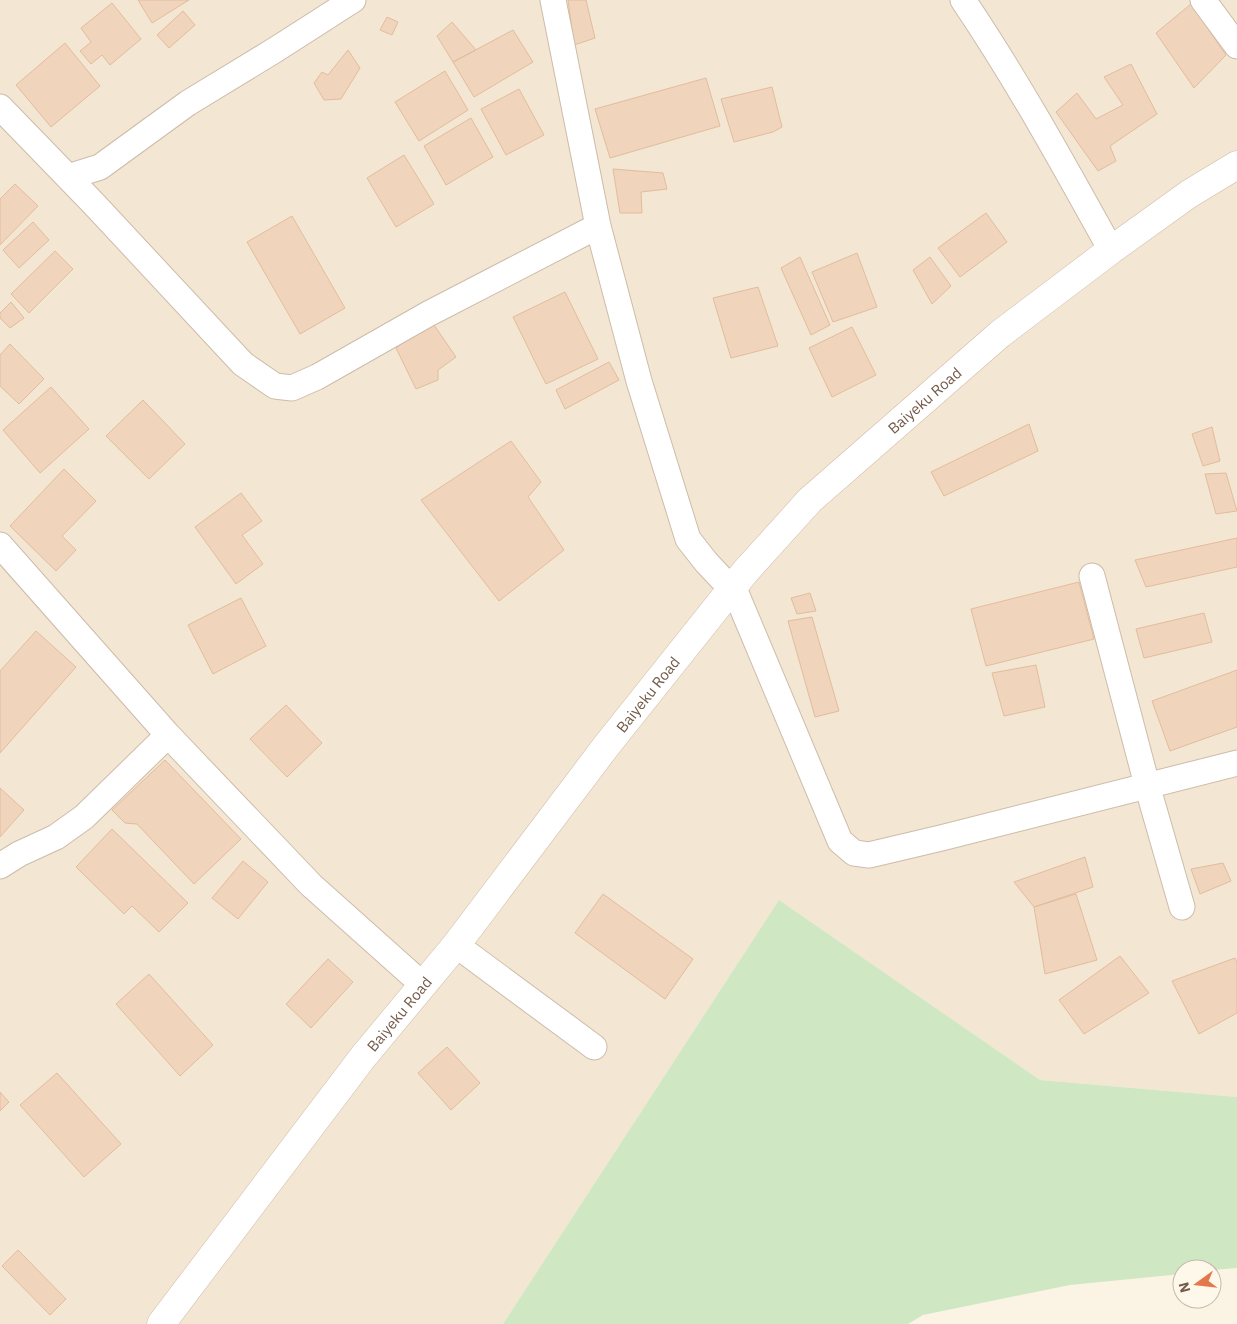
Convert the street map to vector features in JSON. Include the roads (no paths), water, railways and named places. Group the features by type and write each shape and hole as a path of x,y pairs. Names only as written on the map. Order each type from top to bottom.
{"main road":[{"name":"Baiyeku Road","path":"161,1324 363,1057 456,945 607,745 745,572 810,500 1000,334 1188,194 1237,165"}],"street":[{"path":"553,0 598,226 639,382 688,539 720,578 734,586 840,841 854,853 869,855 1237,762"},
{"path":"963,0 1037,119 1111,250"},
{"path":"1203,0 1237,46"},
{"path":"68,177 100,167 188,103 275,50 337,4"},
{"path":"0,107 94,204 243,364 275,386 292,388 317,377 428,314 598,226"},
{"path":"94,204 100,167"},
{"path":"0,545 168,735 311,886 423,985"},
{"path":"1092,576 1147,785 1182,907"},
{"path":"0,866 19,854 56,837 84,817 168,735"},
{"path":"456,945 594,1047"}]}
